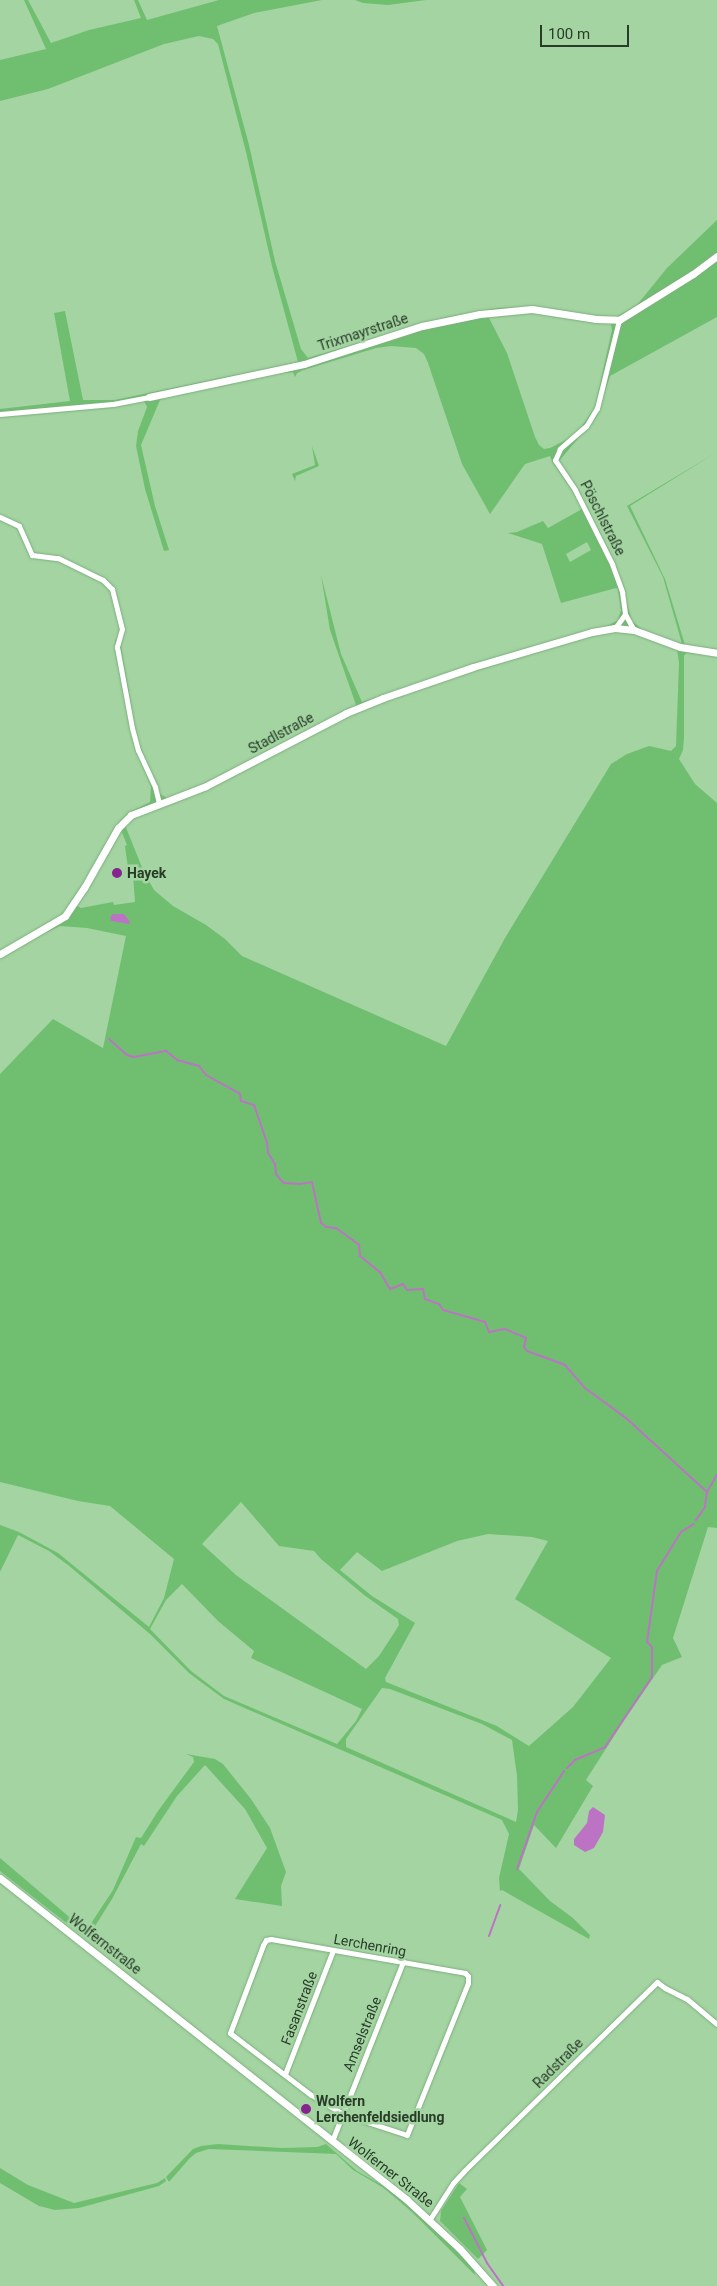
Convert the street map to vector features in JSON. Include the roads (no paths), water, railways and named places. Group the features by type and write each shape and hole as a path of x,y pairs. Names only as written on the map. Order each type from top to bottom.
{"street":[{"path":"619,320 694,274 717,256"},
{"name":"Trixmayrstraße","path":"0,414 113,404 149,397 304,364 430,324 480,314 532,309 596,319 619,320"},
{"name":"Pöschlstraße","path":"619,320 597,408 586,426 560,449 555,460 575,490 612,564 622,592 625,614 634,630"},
{"path":"0,518 19,526 32,555 58,558 103,580 112,589 122,629 117,647 132,728 138,750 155,787 159,803"},
{"path":"615,628 625,614"},
{"name":"Stadlstraße","path":"0,954 65,916 122,823 135,812 206,786 316,728 383,698 473,667 615,628 634,630"},
{"path":"634,630 680,647 717,653"},
{"name":"Wolfernstraße","path":"0,1878 194,2030"},
{"name":"Lerchenring","path":"266,1940 333,1950 465,1972 468,1976 468,1983 410,2132 403,2136 343,2114 311,2095 230,2033 266,1940"},
{"name":"Fasanstraße","path":"285,2074 333,1950"},
{"name":"Amselstraße","path":"343,2114 403,1962"},
{"name":"Radstraße","path":"430,2219 464,2171 657,1982 687,1999 716,2022"},
{"name":"Wolferner Straße","path":"194,2030 430,2219 493,2286"},
{"path":"332,2141 343,2114"}],"waterway":[{"path":"109,1039 127,1055 134,1057 166,1051 177,1060 199,1066 206,1075 240,1094 241,1101 254,1105 267,1142 268,1153 275,1164 276,1174 284,1183 300,1184 312,1182 321,1223 326,1227 336,1228 359,1245 360,1256 380,1272 390,1289 403,1284 407,1290 423,1289 425,1299 439,1304 443,1310 485,1322 489,1332 505,1329 526,1338 524,1347 527,1351 565,1365 585,1388 626,1418 707,1492 705,1507 696,1520"},
{"path":"707,1492 717,1475"},
{"path":"567,1768 575,1760 605,1747 652,1677 652,1647 647,1642 657,1571 681,1532 694,1524"},
{"path":"517,1869 537,1812 564,1771"},
{"path":"489,1936 500,1905"},
{"path":"464,2218 487,2263 503,2286"}],"place":[{"name":"Hayek","path":"117,873"},
{"name":"Wolfern Lerchenfeldsiedlung","path":"306,2109"}]}
